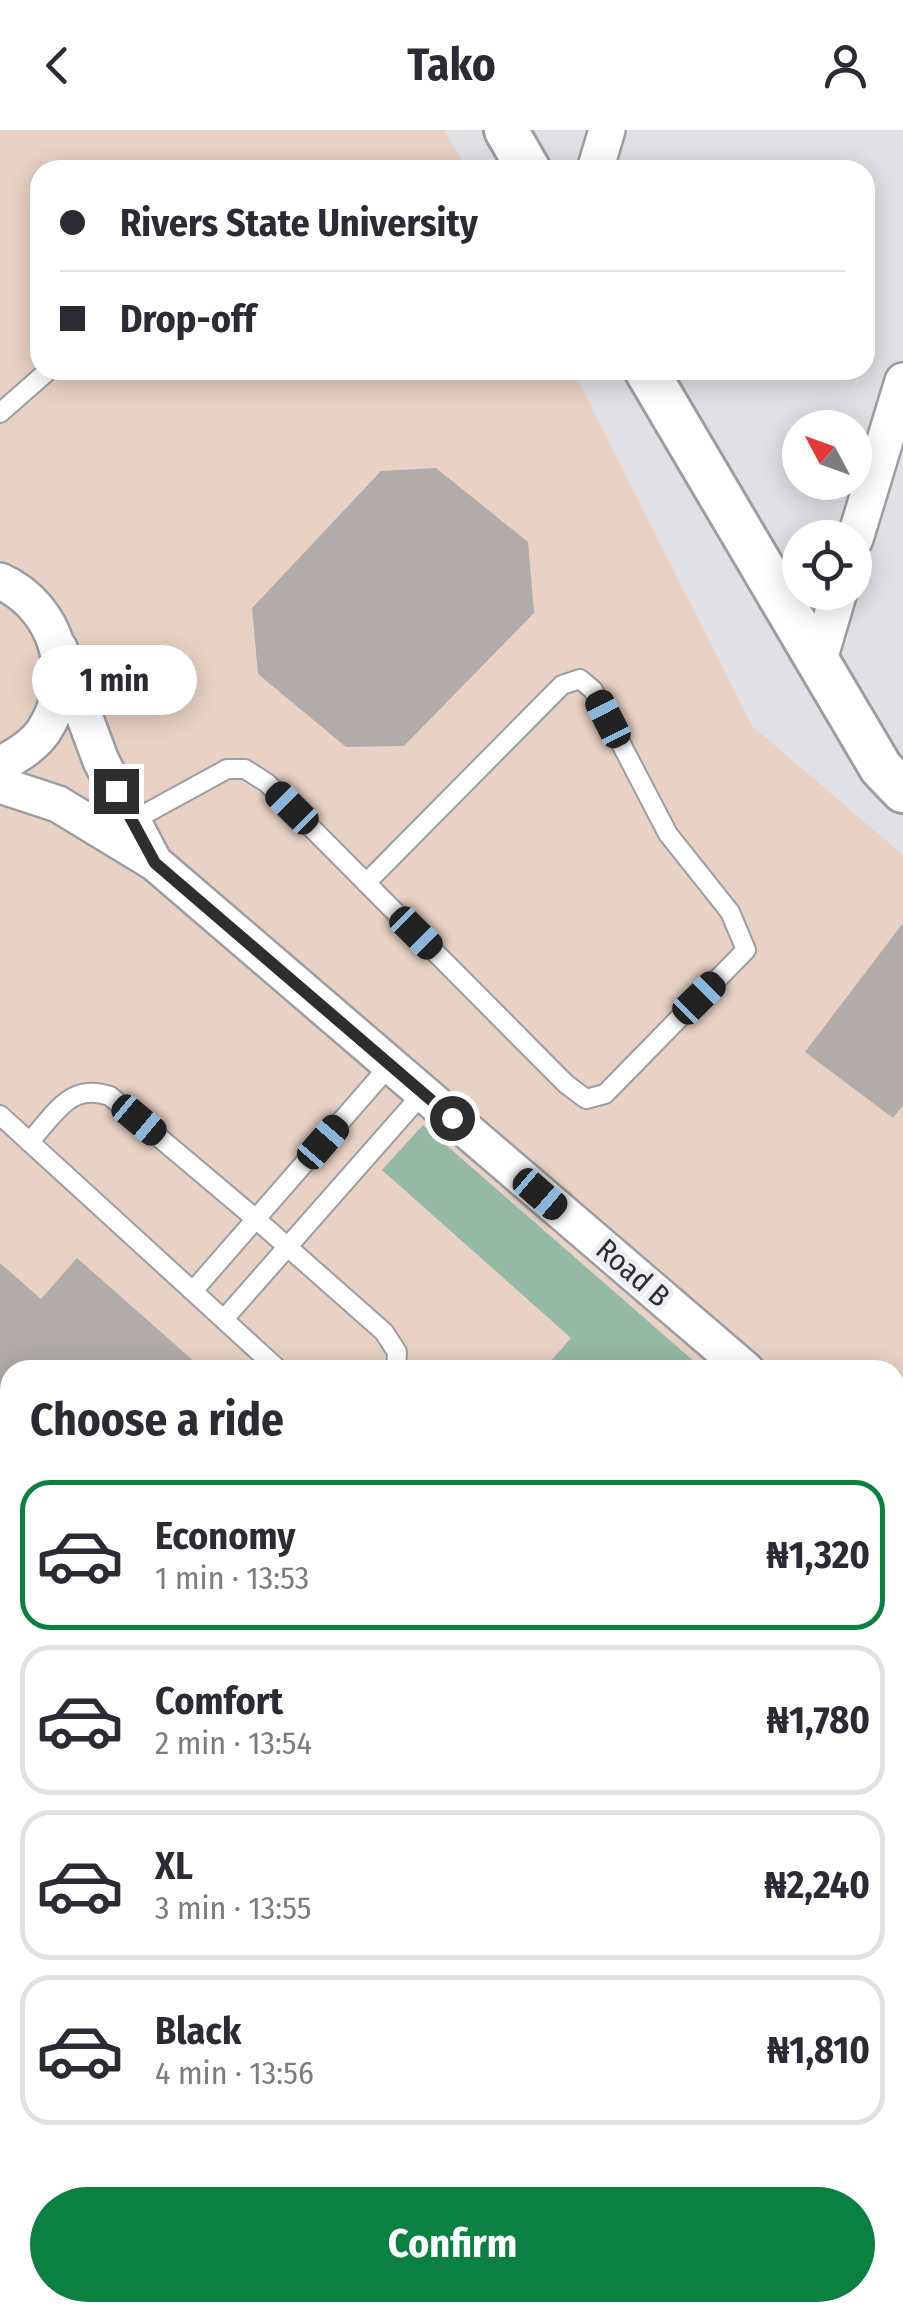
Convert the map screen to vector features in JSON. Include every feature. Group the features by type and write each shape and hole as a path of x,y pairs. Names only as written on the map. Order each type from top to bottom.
{"street":[{"path":"506,130 524,160"},
{"path":"598,160 607,130"},
{"path":"652,380 881,768 903,790"},
{"path":"861,520 903,380"},
{"path":"1,578 39,609 59,648 100,761 155,863"},
{"path":"818,662 834,610"},
{"path":"0,765 20,754 42,734 56,707 62,678 59,648"},
{"path":"0,785 58,804 155,863"},
{"name":"Road B","path":"155,863 734,1360"}],"lane":[{"path":"0,413 38,380"},
{"path":"132,821 227,769 245,769 267,783 366,883 566,1084 586,1099 605,1094 746,950 730,912 668,834 593,690 580,679 562,685 366,883"},
{"path":"193,1292 390,1065"},
{"path":"29,1142 76,1093 91,1090 110,1096 384,1332 397,1352 397,1360"},
{"path":"224,1320 423,1093"},
{"path":"0,1115 268,1360"}],"shaded area":[{"path":"0,130 444,130 462,160 30,160 30,380 578,380 752,726 903,855 903,1360 0,1360"}],"green space":[{"path":"423,1125 693,1360 552,1360 571,1338 382,1170"}],"building":[{"path":"436,468 528,542 534,613 404,746 346,747 258,674 252,608 381,471"},
{"path":"903,923 903,1105 893,1118 805,1052"},
{"path":"77,1258 193,1360 0,1360 0,1263 41,1299"}],"route":[{"path":"116,791 155,863 452,1118"}]}
